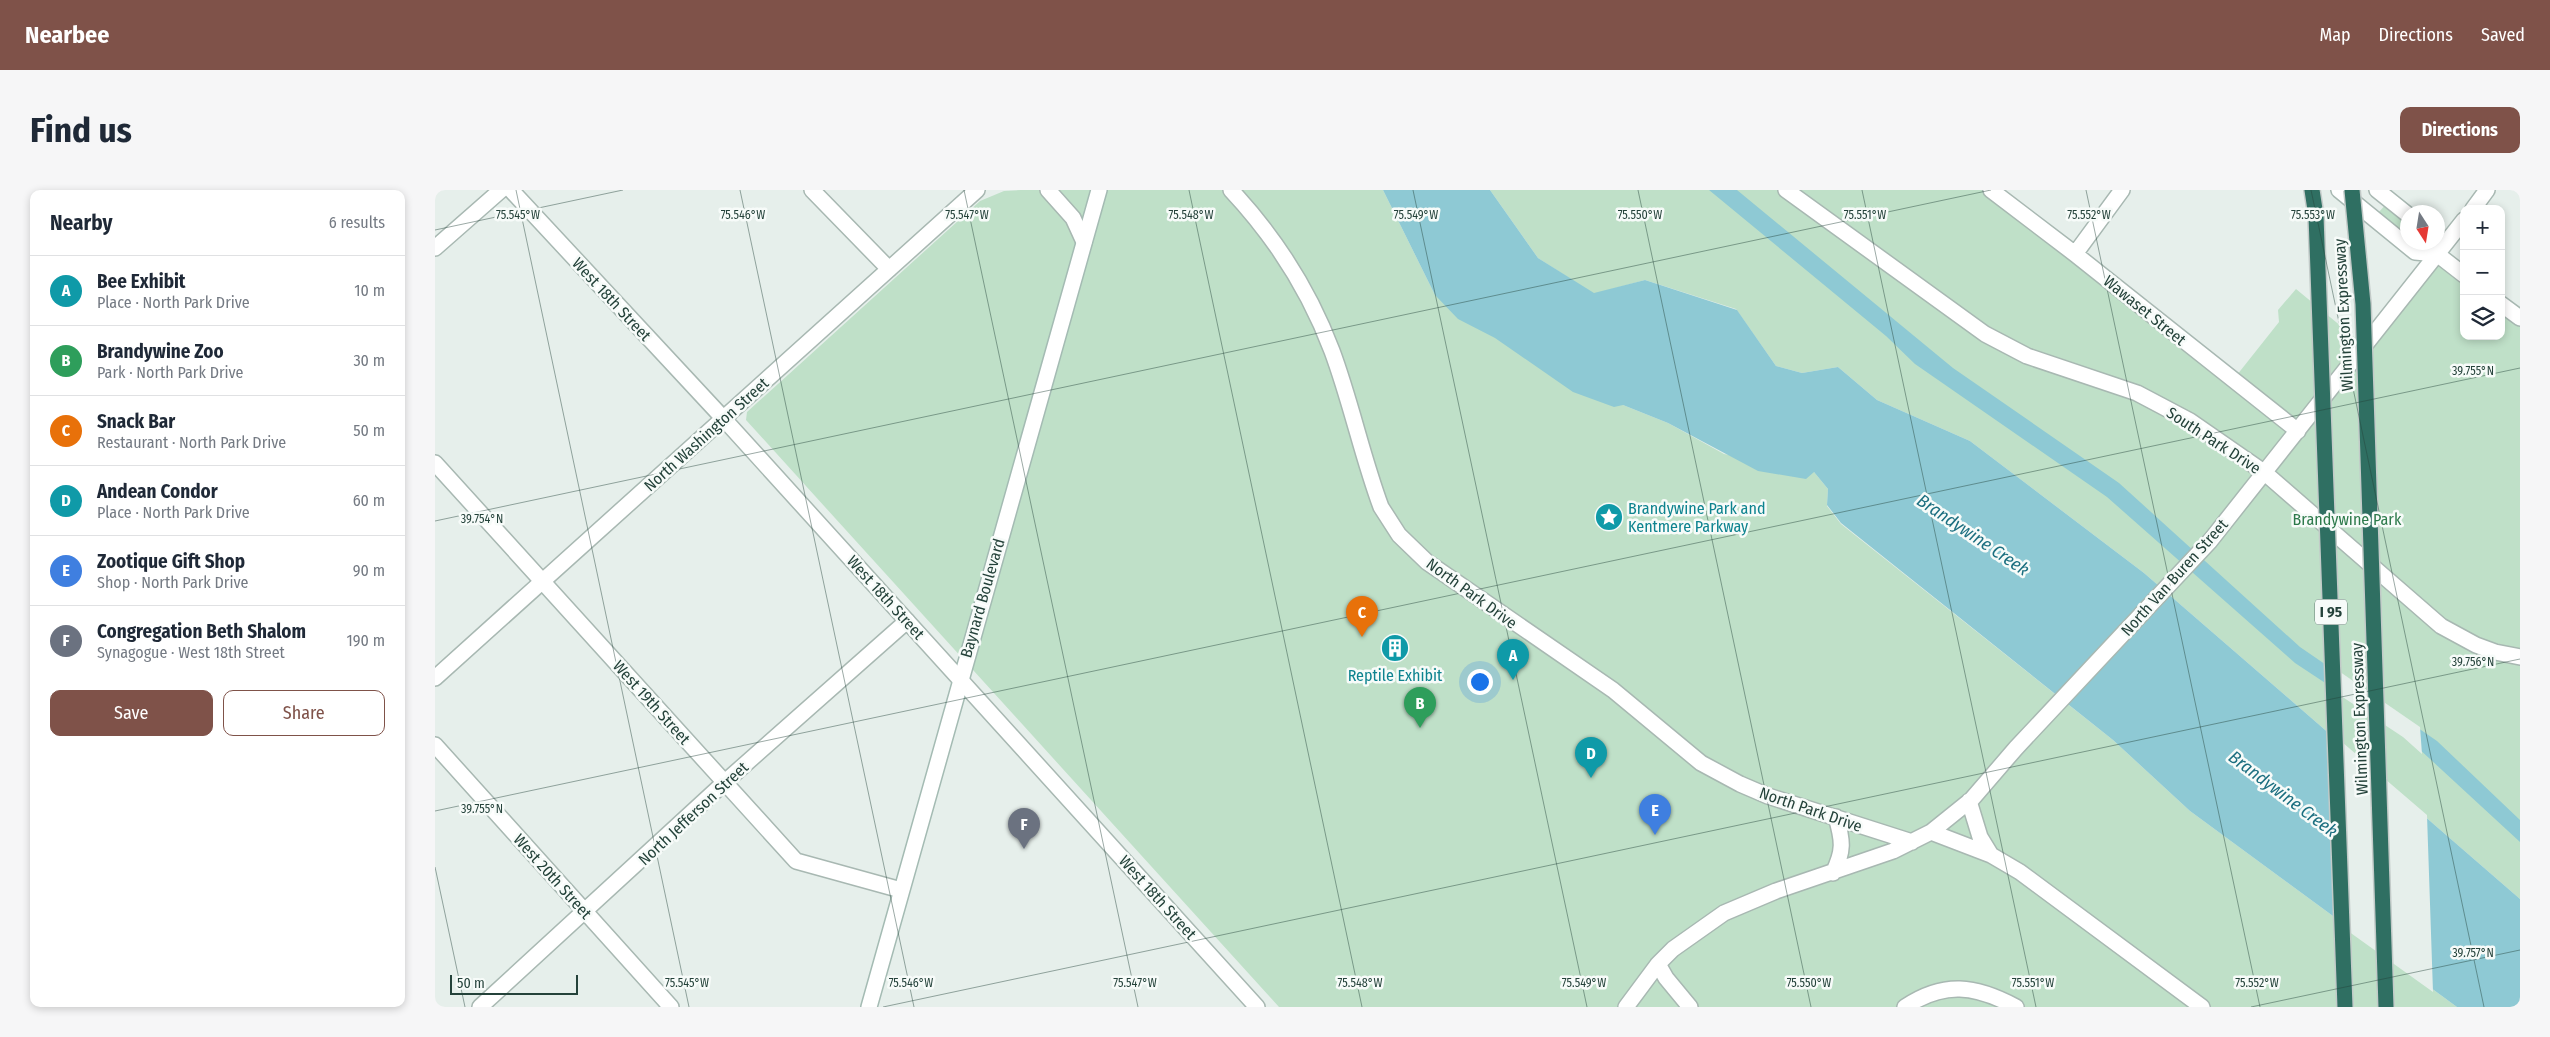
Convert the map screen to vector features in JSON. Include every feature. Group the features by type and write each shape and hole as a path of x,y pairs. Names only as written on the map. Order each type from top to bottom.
{"highway":[{"name":"Wilmington Expressway","path":"2314,190 2345,1007"},
{"name":"Wilmington Expressway","path":"2353,190 2363,304 2386,1007"},
{"path":"2361,190 2363,304"}],"street":[{"path":"435,248 501,190"},
{"name":"West 18th Street","path":"511,190 723,418 1257,1007"},
{"path":"812,190 889,269"},
{"name":"North Washington Street","path":"435,678 977,190"},
{"path":"1048,190 1073,218 1084,242"},
{"name":"Baynard Boulevard","path":"869,1007 959,678 1099,190"},
{"name":"North Park Drive","path":"1231,190 1256,217 1275,243 1304,290 1331,349 1381,507 1399,535 1427,562 1613,690 1701,763 1740,784 1912,842"},
{"name":"South Park Drive","path":"1786,190 1985,334 2027,356 2137,392 2190,421 2265,474 2441,626 2476,645 2495,652 2520,657"},
{"name":"Wawaset Street","path":"1991,190 2075,254 2298,431"},
{"path":"2075,254 2122,190"},
{"path":"2339,190 2400,240"},
{"path":"2377,190 2400,208"},
{"path":"2476,205 2487,190"},
{"name":"North Van Buren Street","path":"2445,239 2460,224"},
{"path":"2413,250 2415,252 2426,250"},
{"name":"North Van Buren Street","path":"1626,1007 1658,964 1696,931 1725,913 1776,891 1867,862 1912,842 1931,832 1969,802 2016,748 2210,541 2265,474 2434,250"},
{"path":"2438,250 2460,270"},
{"path":"2505,307 2520,318"},
{"name":"West 19th Street","path":"435,463 796,861 901,890"},
{"name":"North Jefferson Street","path":"481,1007 725,782 907,621"},
{"name":"West 20th Street","path":"435,745 671,1007"},
{"path":"1969,802 1977,830 1991,855"},
{"path":"1833,873 1841,858 1842,847 1836,817"},
{"path":"1931,832 1991,855 2020,872 2202,1007"},
{"path":"1658,964 1666,978 1690,1007"},
{"path":"1905,1007 1920,997 1936,991 1971,989 1993,996 2015,1007"}],"green space":[{"path":"1383,190 1435,295 1481,330 1623,405 1668,423 1724,454 1814,472 1828,489 1827,506 1841,524 2113,740 2190,811 2457,1007 1279,1007 746,420 747,412 980,201 1004,191"},
{"name":"Brandywine Park","path":"1490,190 1991,190 2233,380 2279,322 2278,310 2296,289 2365,346 2437,254 2460,272 2460,340 2505,340 2505,307 2520,318 2520,899 2144,573 1970,441 1877,400 1838,367 1802,373 1776,366 1736,309 1645,280 1594,294 1538,258"},
{"path":"2387,203 2400,214 2400,229 2379,212"}],"water":[{"name":"Brandywine Creek","path":"1383,190 1490,190 1538,258 1594,293 1645,280 1737,310 1776,366 1802,373 1838,367 1877,400 1970,441 2144,573 2520,899 2520,1007 2457,1007 2190,811 2113,740 1841,523 1827,505 1828,489 1814,472 1806,479 1758,471 1668,423 1623,405 1614,407 1573,392 1495,338 1458,319 1435,295"},
{"path":"1709,190 1737,190 1953,368 2119,483 2300,647 2437,741 2520,820 2520,842 2404,735 2295,663 2107,497 1915,364 1886,336"}],"pier":[{"path":"2330,665 2420,727 2422,754 2403,737 2332,690"},
{"path":"2335,736 2427,815 2433,992 2341,926"}],"place":[{"name":"Brandywine Park and Kentmere Parkway","path":"1609,517"},
{"name":"Snack Bar","path":"1362,637"},
{"name":"Reptile Exhibit","path":"1395,648"},
{"name":"Bee Exhibit","path":"1513,680"},
{"name":"Brandywine Zoo","path":"1420,728"},
{"name":"Andean Condor","path":"1591,778"},
{"name":"Zootique Gift Shop","path":"1655,835"},
{"name":"Congregation Beth Shalom","path":"1024,849"}]}
